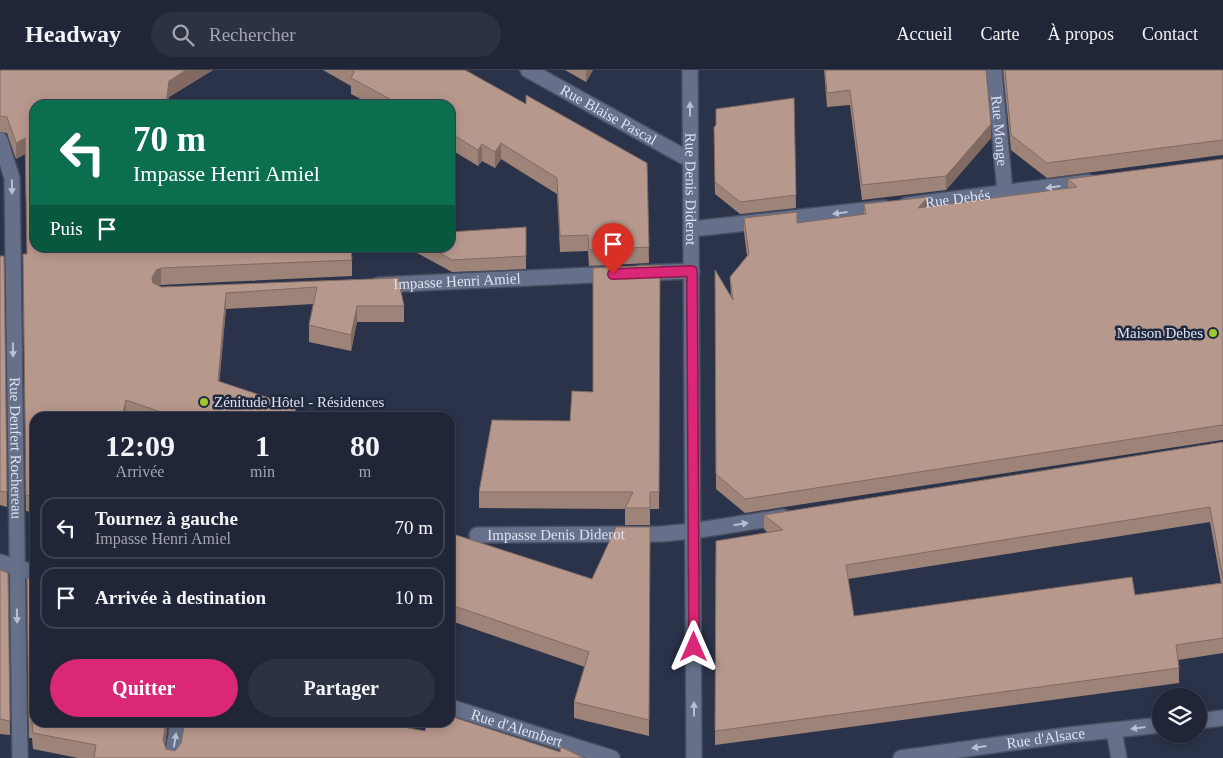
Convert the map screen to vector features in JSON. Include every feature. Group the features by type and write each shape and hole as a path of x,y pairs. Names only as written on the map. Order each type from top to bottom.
{"street":[{"name":"Rue Blaise Pascal","path":"528,70 690,160"},
{"name":"Rue Denis Diderot","path":"690,70 694,758"},
{"name":"Rue Monge","path":"994,70 1005,193"},
{"name":"Rue Denfert Rochereau","path":"0,140 12,178 20,758"},
{"name":"Rue Debés","path":"692,229 1005,193 1100,180"},
{"name":"Impasse Henri Amiel","path":"368,285 692,271"},
{"name":"Impasse Denis Diderot","path":"477,535 661,534 693,531 802,514"},
{"path":"0,562 30,571"},
{"name":"Rue d'Alembert","path":"455,709 612,758"},
{"path":"1207,720 1223,718"},
{"path":"172,758 177,727"},
{"name":"Rue d'Alsace","path":"901,758 1152,727"},
{"path":"1114,731 1119,758"}],"building":[{"path":"186,70 169,81 167,100 30,100 30,252 351,252 352,260 161,268 156,270 152,278 153,283 161,287 398,278 404,306 357,306 351,335 309,325 317,287 226,293 218,381 296,407 295,412 161,412 126,400 123,412 30,412 30,496 26,495 23,254 27,254 25,138 16,143 7,117 0,116 0,71"},
{"path":"351,70 465,70 526,104 526,95 647,163 649,247 589,250 588,235 560,236 557,178 501,143 495,152 482,144 478,150 455,136 455,100 390,100 351,78 354,72"},
{"path":"825,70 986,70 991,124 946,176 862,185 850,90 827,93"},
{"path":"1005,70 1223,70 1223,141 1047,163 1011,135"},
{"path":"794,98 796,195 740,202 715,182 714,127 716,125 716,109"},
{"path":"1223,159 1223,426 745,499 716,474 715,270 733,300 730,277 749,254 744,218 797,212 797,223 866,214 864,204 928,197 918,208 1077,187 1068,179"},
{"path":"526,227 526,256 452,260 438,252 455,252 455,232"},
{"path":"0,256 4,256 7,492 0,491"},
{"path":"660,265 659,492 650,492 650,508 625,508 633,492 479,492 492,420 570,421 572,391 593,392 593,268"},
{"path":"1223,442 1223,579 1210,507 846,565 854,616 1132,577 1135,595 1223,583 1223,638 1176,645 1179,668 715,731 716,541 783,530 764,515"},
{"path":"616,527 650,527 649,720 574,702 589,652 455,606 455,535 592,579"},
{"path":"0,570 8,573 10,721 0,719"},
{"path":"27,578 30,579 29,722"},
{"path":"455,718 560,752 561,747 584,758 94,758 96,745 33,733 32,727 165,727 163,740 166,749 175,751 181,743 184,727 403,727 425,731 426,727 455,727"}],"place":[{"name":"Maison Debes","path":"1213,333"},
{"name":"Zénitude Hôtel - Résidences","path":"204,402"}],"route":[{"path":"613,274 692,271 694,647"}]}
